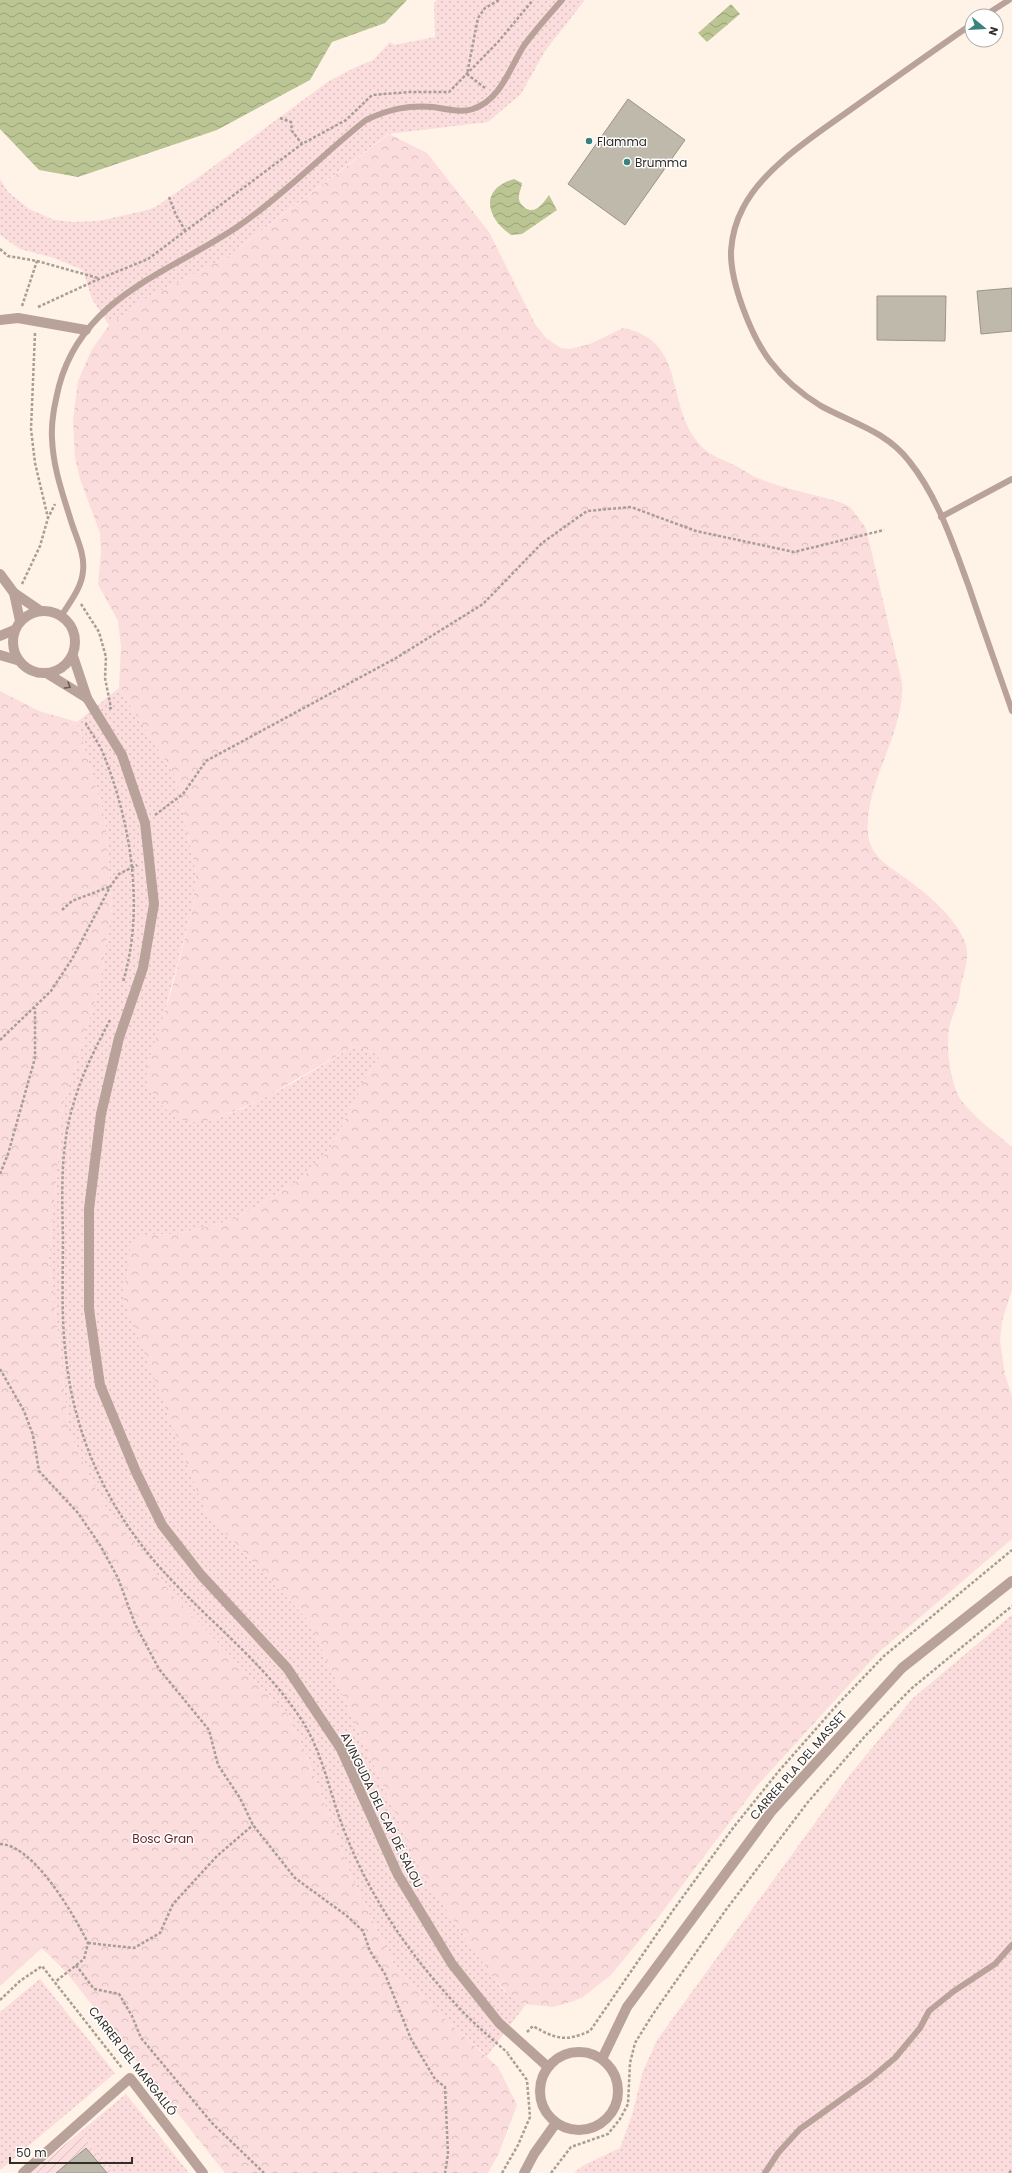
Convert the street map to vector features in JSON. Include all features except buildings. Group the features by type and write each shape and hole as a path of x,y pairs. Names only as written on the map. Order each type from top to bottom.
{"street":[{"path":"0,320 18,318 86,330"},
{"path":"0,574 14,593 39,610 62,615 72,626 76,640 73,656 64,667 48,674 29,671 17,660 0,655"},
{"path":"14,593 17,626"},
{"path":"17,660 12,643 17,626 23,617 39,610"},
{"path":"0,636 17,626"},
{"name":"AVINGUDA DEL CAP DE SALOU","path":"73,656 87,698 122,755 145,823 154,904 143,968 119,1038 101,1114 89,1209 89,1309 100,1385 136,1472 162,1525 201,1575 287,1668 341,1749 398,1875 452,1964 499,2023 548,2067"},
{"name":"AVINGUDA DEL CAP DE SALOU","path":"48,674 87,698"},
{"name":"CARRER PLA DEL MASSET","path":"602,2059 627,2007 771,1812 902,1668 1012,1581"},
{"path":"579,2052 591,2054 602,2059 611,2069 616,2081 617,2095 614,2108 606,2119 594,2126 582,2130 568,2128 556,2123 545,2108 540,2091 542,2078 548,2067 556,2059 567,2054 579,2052"},
{"path":"23,2173 130,2078"},
{"name":"CARRER DEL MARGALLÓ","path":"130,2078 203,2173"},
{"path":"524,2173 534,2154 556,2123"}],"lane":[{"path":"62,615 80,585 83,572 83,557 55,466 52,437 54,406 62,376 72,351 86,330 126,293 145,280 210,244 268,205 366,120 385,111 408,106 455,110 472,109 487,102 500,89 524,46 562,0"},
{"path":"996,8 1009,0"},
{"path":"964,30 808,141 778,165 744,206 735,228 731,252 734,275 742,304 753,333 770,361 795,386 820,405 863,424 890,442 908,460 929,491 954,545 1012,712"},
{"path":"941,517 1012,479"},
{"path":"765,2173 778,2153 800,2130 870,2079 895,2058 920,2028 929,2011 954,1991 995,1964 1012,1945"}],"path":[{"path":"468,74 478,18 485,8 499,0"},
{"path":"18,318 99,278 148,259 302,144 346,120 372,95 410,92 449,92 498,42 533,0"},
{"path":"468,74 494,95"},
{"path":"280,118 291,122 292,131 302,144"},
{"path":"169,197 176,215 186,232"},
{"path":"0,249 8,256 37,261 99,278"},
{"path":"18,318 37,261"},
{"path":"14,593 24,582 40,546 48,518 35,463 31,429 36,321 40,306"},
{"path":"145,823 183,794 206,761 396,658 482,604 542,543 587,511 631,507 696,531 794,552 884,530"},
{"path":"72,598 84,607 99,632 106,657 105,678 111,708 98,714 86,724 102,751 116,793 127,838 131,868 133,922 131,946 121,989"},
{"path":"0,1040 51,991 72,959 110,887 119,874 131,868 149,863"},
{"path":"62,910 72,901 110,887"},
{"path":"0,1174 8,1154 35,1058 35,1007"},
{"path":"113,1014 85,1070 73,1104 64,1154 62,1187 65,1355 71,1394 80,1430 99,1477 116,1509 141,1545 253,1661 279,1690 302,1720 319,1755 346,1836 363,1872 397,1930 417,1959 465,2014 508,2053"},
{"path":"0,1369 24,1411 33,1435 39,1472 78,1513 100,1545 118,1578 136,1624 159,1669 209,1730 218,1765 240,1798 254,1825 295,1878 347,1916 363,1931 370,1951 385,1974 411,2039 435,2079 445,2087 448,2154 445,2173"},
{"path":"552,2173 571,2147 608,2134 620,2119 628,2104 630,2063 635,2043 653,2014 725,1911 808,1802 866,1735 912,1688 1012,1606"},
{"path":"88,1943 134,1948 160,1934 173,1904 217,1856 254,1825"},
{"path":"0,1844 8,1844 34,1862 71,1911 88,1943 84,1959 55,1982"},
{"path":"76,1965 94,1989 119,1994 132,2016 141,2038 212,2123 264,2173"},
{"name":"CARRER DEL MARGALLÓ","path":"0,2000 20,1981 42,1966 130,2078"},
{"path":"1009,2173 1012,2170"}],"green space":[{"path":"437,0 585,0 545,51 521,94 488,122 388,134 227,257 147,298 109,325 92,299 83,270 54,258 20,249 0,235 0,179 8,192 29,209 54,220 72,222 98,221 148,210 157,206 203,174 329,81 373,60 390,42 394,45 435,37 434,3"},
{"path":"389,134 427,153 489,232 535,324 546,338 561,348 570,349 590,344 623,328 644,335 658,346 667,361 673,377 682,413 690,431 702,447 757,478 842,503 850,507 866,528 902,682 901,702 897,721 872,795 868,814 868,834 870,843 879,858 923,892 944,911 956,926 965,942 967,953 966,963 959,999 951,1021 948,1041 951,1074 957,1093 966,1107 1012,1147 1012,1290 1002,1321 1000,1341 1005,1375 1012,1396 1012,1539 878,1653 756,1787 657,1919 611,1975 583,1997 553,2007 526,2004 510,1996 493,1977 424,1878 310,1622 205,1511 123,1298 130,1249 143,1235 177,1234 233,1220 301,1179 328,1151 337,1137 360,1088 380,1055 354,1046 259,1101 211,1120 194,1122 178,1119 164,1108 154,1095 146,1080 148,1062 171,992 193,906 196,872 175,776 119,688 121,646 118,621 98,584 101,553 100,533 80,479 75,457 73,421 78,381 91,351 109,325 147,298 227,257"},
{"path":"119,688 175,776 196,872 193,906 146,1080 154,1095 164,1108 211,1120 244,1108 291,1084 354,1046 380,1055 360,1088 337,1137 328,1151 301,1179 233,1220 177,1234 143,1235 205,1511 310,1622 424,1878 504,1991 526,2004 487,2056 447,2021 394,1965 353,1880 306,1754 288,1715 174,1597 100,1499 69,1431 49,1257 63,1106 99,988 112,909 105,818 77,722"},
{"name":"Bosc Gran","path":"0,691 39,711 77,722 105,818 112,909 99,988 63,1106 49,1257 69,1431 100,1499 174,1597 288,1715 306,1754 353,1880 394,1965 447,2021 498,2067 517,2105 498,2155 488,2173 225,2173 66,1972 42,1948 0,1986"},
{"path":"1012,1615 1012,2173 574,2173 584,2165 620,2148 632,2115 643,2071 657,2040 849,1776 913,1698"},
{"path":"40,1979 115,2073 0,2170 0,2012"},
{"path":"126,2094 189,2173 112,2173 80,2132"},
{"path":"80,2132 112,2173 31,2173"}],"water":[{"path":"0,0 407,0 385,23 332,42 310,80 217,130 78,177 39,170 0,129"},
{"path":"731,4 740,14 707,42 698,33"},
{"path":"514,179 522,183 519,201 524,207 532,210 535,209 541,205 549,195 557,210 522,234 511,235 496,220 490,204 491,197 495,190"}],"place":[{"name":"Flamma","path":"589,141"},
{"name":"Brumma","path":"627,162"}]}
